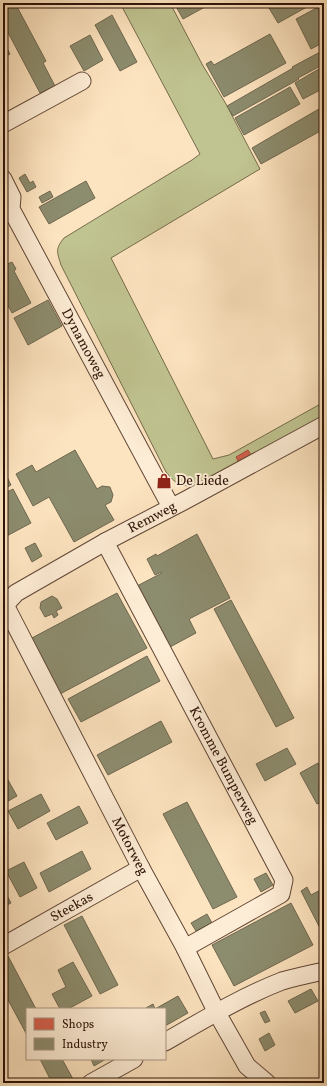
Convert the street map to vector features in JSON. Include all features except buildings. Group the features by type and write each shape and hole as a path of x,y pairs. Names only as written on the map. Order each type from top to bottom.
{"street":[{"path":"3,124 82,81"},
{"name":"Dynamoweg","path":"3,179 12,197 7,211 182,501"},
{"name":"Remweg","path":"4,603 16,593 105,542 324,425"},
{"name":"Kromme Bumperweg","path":"105,542 284,880 281,894 185,948"},
{"name":"Motorweg","path":"4,603 141,868 185,948 217,1013 246,1066 267,1083"},
{"name":"Steekas","path":"3,946 141,868"},
{"path":"166,1041 217,1013 283,981 324,971"},
{"path":"91,1083 132,1060"}],"green space":[{"path":"120,3 170,3 260,169 111,258 213,459 229,455 324,402 324,417 195,486 178,484 166,472 61,265 58,254 59,245 64,238 200,154"}],"place":[{"name":"De Liede","path":"164,481"}]}
